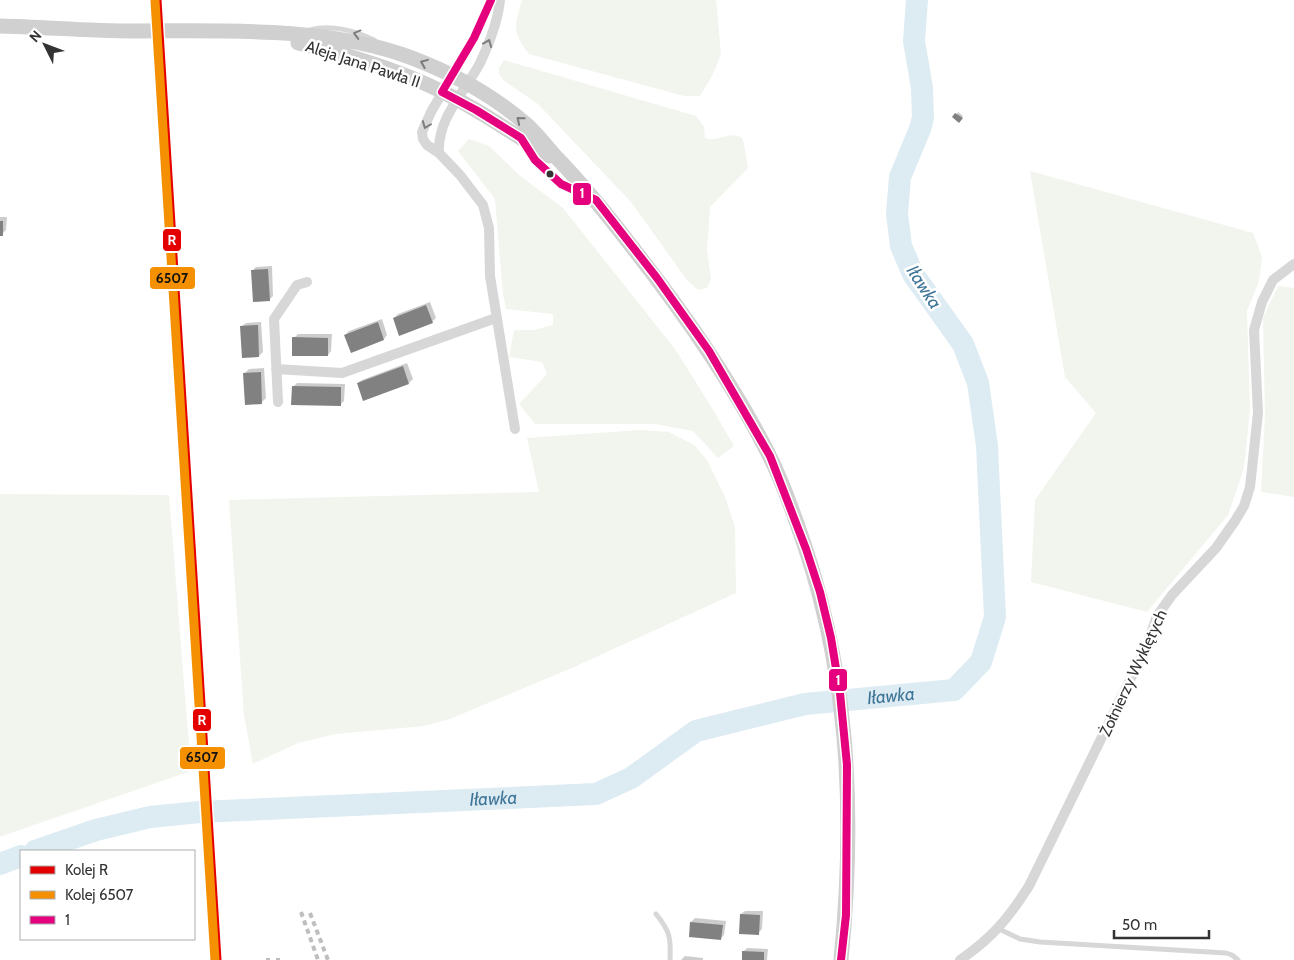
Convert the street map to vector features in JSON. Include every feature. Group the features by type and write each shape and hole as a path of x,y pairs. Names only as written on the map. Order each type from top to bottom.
{"main road":[{"name":"Aleja Jana Pawła II","path":"0,26 120,31 216,31 297,34 344,41 401,54 452,75 504,107 529,127 596,200 709,351 770,456 806,549 820,592 831,638 840,693 847,764 848,848 846,915 841,960"},
{"name":"Aleja Jana Pawła II","path":"258,33 343,54 426,84 521,138 566,168"}],"street":[{"path":"491,0 474,38 442,92 422,132 423,139 427,145 439,153 460,175 483,205 489,228 490,276 515,429"},
{"path":"439,153 438,140 442,126 480,62 491,37 500,0"},
{"name":"Żołnierzy Wyklętych","path":"960,960 999,929 1014,911 1030,886 1147,645 1157,616 1172,595 1216,548 1244,506 1250,487 1258,413 1254,330 1262,302 1273,280 1294,264"},
{"path":"278,402 274,318 297,285 307,282"},
{"path":"276,369 342,373 496,318"}],"lane":[{"path":"521,138 535,160 561,184 596,200"},
{"path":"656,914 668,928 671,941 670,960"},
{"path":"999,929 1020,939 1040,942 1226,953 1238,960"}],"shaded area":[{"path":"522,0 716,0 721,54 713,74 700,96 684,96 529,54 519,40 516,28"},
{"path":"504,60 696,116 704,127 705,138 715,139 734,135 743,139 748,168 710,207 707,250 711,279 707,288 698,290 687,280 631,202 538,104 503,80 499,74 499,68"},
{"path":"469,139 489,146 519,175 563,208 675,349 734,446 718,458 693,431 655,424 535,424 519,404 547,374 542,362 509,357 514,330 534,330 553,325 553,314 506,309 495,199 458,151"},
{"path":"1030,171 1253,233 1262,257 1259,281 1247,311 1250,410 1244,468 1228,515 1147,612 1031,582 1035,500 1096,413 1065,377"},
{"path":"1278,286 1294,288 1294,497 1261,492 1265,415 1263,318"},
{"path":"640,430 669,432 694,445 707,460 726,499 735,528 736,593 574,667 450,719 424,726 336,734 298,743 253,764 244,715 229,500 539,492 527,438"},
{"path":"0,494 169,495 191,771 2,836 0,836"}],"building":[{"path":"955,113 963,118 959,123 952,117"},
{"path":"0,221 3,221 3,236 0,236"},
{"path":"268,269 270,301 253,302 251,270"},
{"path":"426,305 433,323 399,336 393,318"},
{"path":"378,322 384,340 351,353 344,335"},
{"path":"258,325 259,357 242,358 240,326"},
{"path":"292,337 328,338 328,356 292,356"},
{"path":"403,366 409,384 363,401 357,383"},
{"path":"261,372 262,404 245,405 243,373"},
{"path":"292,386 341,387 341,406 291,405"},
{"path":"740,914 760,915 759,935 739,934"},
{"path":"690,922 723,925 721,940 689,937"},
{"path":"742,951 764,952 764,960 742,960"}],"waterway":[{"name":"Iławka","path":"38,850 96,830 150,817 200,812 596,794 631,778 696,731 805,704 954,690 981,662 995,617 987,446 978,383 963,344 913,274 901,246 897,214 900,177 923,118 922,88 914,41 917,0"},
{"name":"Iławka","path":"0,864 20,856"}],"railway":[{"path":"301,912 318,960"},
{"path":"310,913 328,960"}],"rail line":[{"name":"R","path":"157,0 217,960"},
{"name":"6507","path":"155,1 215,960"}],"transit line":[{"name":"1","path":"491,0 474,38 442,92 476,110 521,138 535,160 561,184 596,200 657,278 709,351 770,456 806,549 820,592 831,638 840,693 847,765 846,915 841,960"}]}
